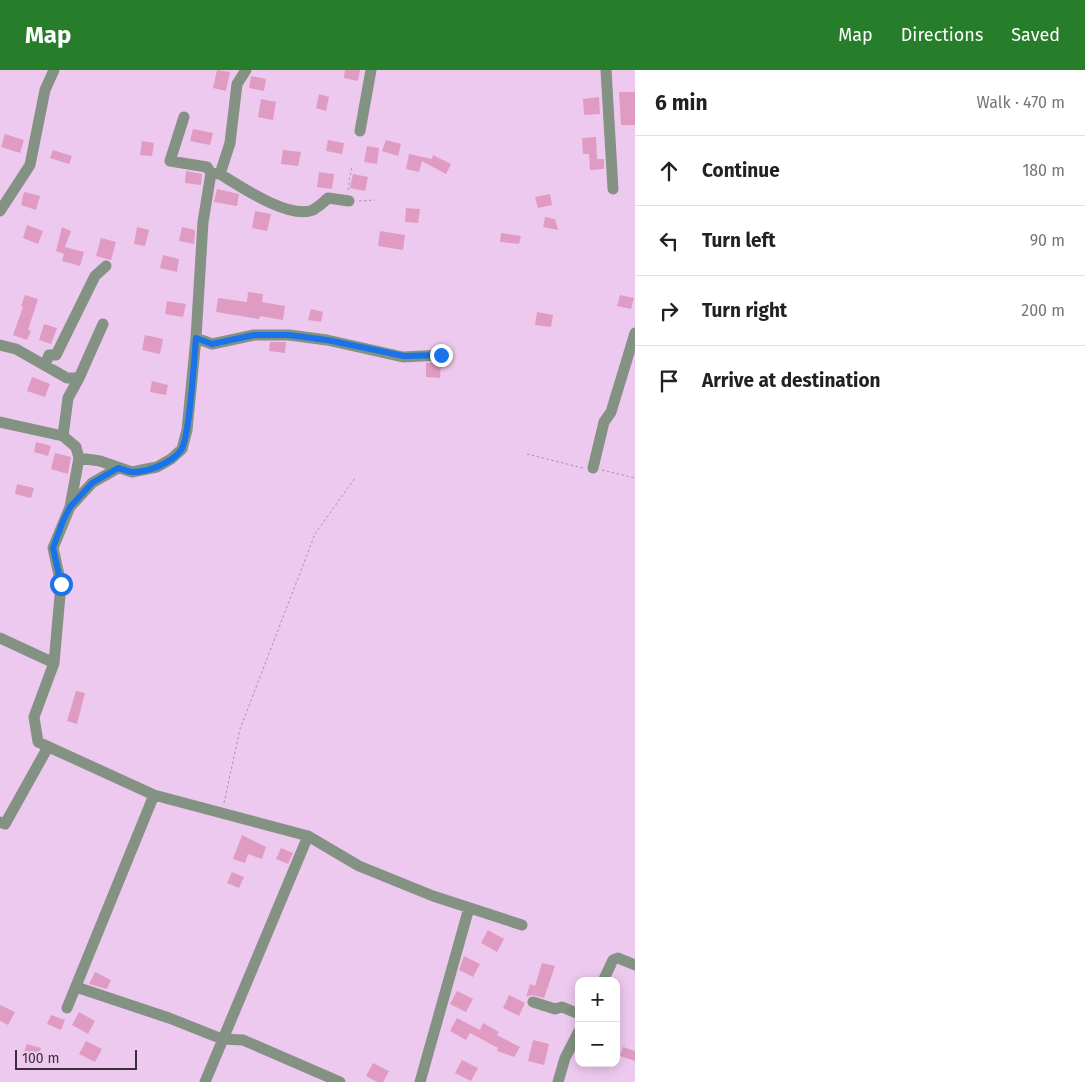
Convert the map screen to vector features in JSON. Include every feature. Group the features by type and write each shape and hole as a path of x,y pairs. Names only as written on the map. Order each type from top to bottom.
{"street":[{"path":"0,211 30,165 45,90 54,70"},
{"path":"79,458 100,461 132,472 157,467 171,459 182,449 187,430 196,338 203,222 215,174 230,143 237,84 246,70"},
{"path":"360,131 371,70"},
{"path":"606,70 612,189"},
{"path":"184,117 170,161 207,167 215,174 282,208 306,212 314,210 328,198 347,201"},
{"path":"44,365 49,355 56,355 95,276 106,266"},
{"path":"63,436 68,398 103,324"},
{"path":"593,468 604,422 611,412 635,333"},
{"path":"196,338 212,344 254,335 289,335 327,340 404,356 441,355"},
{"path":"0,345 16,349 68,378 79,378"},
{"path":"0,422 63,436 76,447 79,458 70,507 53,548 61,584 54,663 34,717 38,742 154,795 308,836 359,866 433,896 522,925"},
{"path":"70,507 92,483 118,468"},
{"path":"0,638 54,663"},
{"path":"0,822 5,824 48,747"},
{"path":"67,1008 154,795"},
{"path":"205,1082 308,836"},
{"path":"420,1082 469,908"},
{"path":"605,977 613,960 618,958 635,965"},
{"path":"76,987 169,1018 222,1039 243,1040 340,1082"},
{"path":"533,1002 555,1009 562,1007 575,1012"},
{"path":"558,1082 565,1058 575,1039"}],"path":[{"path":"352,164 347,201 369,202 375,200"},
{"path":"527,454 577,468 593,468 635,478"},
{"path":"222,814 240,729 315,534 355,478"}],"building":[{"path":"217,70 230,72 226,91 213,88"},
{"path":"345,70 360,70 358,81 344,78"},
{"path":"251,76 266,79 264,91 249,88"},
{"path":"619,92 635,92 635,125 621,125"},
{"path":"319,94 329,97 326,111 316,108"},
{"path":"599,97 600,114 584,115 583,99"},
{"path":"261,99 276,102 273,120 258,117"},
{"path":"193,129 213,133 210,145 190,141"},
{"path":"5,134 24,140 20,153 1,147"},
{"path":"596,137 597,159 604,159 604,169 590,170 589,154 583,154 582,138"},
{"path":"328,140 344,143 342,154 326,151"},
{"path":"386,140 401,144 398,156 382,151"},
{"path":"142,141 154,143 152,156 140,155"},
{"path":"367,146 379,148 377,164 364,162"},
{"path":"53,150 72,156 69,164 50,158"},
{"path":"283,150 301,152 298,166 281,164"},
{"path":"409,154 432,159 433,155 451,164 446,174 422,161 419,172 406,169"},
{"path":"186,171 202,174 201,185 185,183"},
{"path":"319,172 334,174 332,189 317,187"},
{"path":"353,174 368,177 365,191 350,188"},
{"path":"217,189 239,194 237,206 214,202"},
{"path":"24,192 40,196 36,210 21,205"},
{"path":"550,194 552,205 538,208 535,197"},
{"path":"406,208 420,209 418,223 405,222"},
{"path":"255,211 271,214 267,231 252,228"},
{"path":"545,217 555,219 558,230 543,227"},
{"path":"27,225 43,231 38,244 23,238"},
{"path":"62,227 71,231 65,247 84,252 80,266 62,261 64,254 56,251"},
{"path":"137,227 149,230 145,246 134,244"},
{"path":"182,227 195,230 194,244 179,241"},
{"path":"380,231 405,235 403,250 378,246"},
{"path":"501,233 521,236 519,244 500,242"},
{"path":"101,238 116,242 111,260 96,256"},
{"path":"163,255 179,259 177,272 160,268"},
{"path":"248,292 263,294 262,302 285,306 283,320 260,316 259,319 216,312 218,298 247,302"},
{"path":"25,295 38,299 28,330 31,331 27,340 13,335 23,307 21,306"},
{"path":"620,295 634,298 631,309 617,306"},
{"path":"167,301 186,304 183,317 165,314"},
{"path":"311,309 323,312 321,322 308,320"},
{"path":"537,312 553,315 551,327 535,325"},
{"path":"44,324 57,328 51,344 39,340"},
{"path":"145,335 163,339 160,354 142,350"},
{"path":"270,342 286,342 285,353 269,351"},
{"path":"426,363 441,363 440,378 426,377"},
{"path":"32,377 50,384 45,397 27,391"},
{"path":"152,381 168,385 166,395 150,392"},
{"path":"36,442 51,446 48,456 34,452"},
{"path":"55,453 71,457 68,474 51,469"},
{"path":"17,484 34,488 31,498 15,494"},
{"path":"76,691 85,693 77,724 67,721"},
{"path":"242,835 266,847 262,859 248,854 245,863 233,859"},
{"path":"281,848 293,853 288,864 276,859"},
{"path":"232,872 244,877 239,888 227,883"},
{"path":"488,930 504,939 497,952 481,943"},
{"path":"464,956 480,964 473,977 459,970"},
{"path":"542,963 555,966 544,998 532,995 526,997 530,984 535,986"},
{"path":"95,972 111,980 107,989 89,984"},
{"path":"457,991 473,999 466,1012 450,1004"},
{"path":"509,995 525,1003 519,1016 503,1008"},
{"path":"0,1005 15,1012 8,1025 0,1021"},
{"path":"79,1012 95,1021 88,1034 72,1025"},
{"path":"51,1015 65,1020 61,1030 47,1024"},
{"path":"457,1018 480,1030 483,1023 499,1032 497,1035 520,1047 514,1057 497,1051 498,1048 470,1033 466,1040 450,1031"},
{"path":"533,1040 549,1044 544,1065 528,1061"},
{"path":"86,1041 102,1049 95,1062 79,1054"},
{"path":"27,1044 41,1048 37,1063 22,1058"},
{"path":"623,1047 635,1051 635,1061 620,1056"},
{"path":"462,1060 478,1068 471,1081 455,1073"},
{"path":"373,1063 389,1071 383,1082 377,1082 366,1076"}],"route":[{"path":"61,584 53,548 70,507 92,483 118,468 132,472 157,467 171,459 182,449 187,430 196,338 212,344 254,335 289,335 327,340 404,356 441,355"}]}
